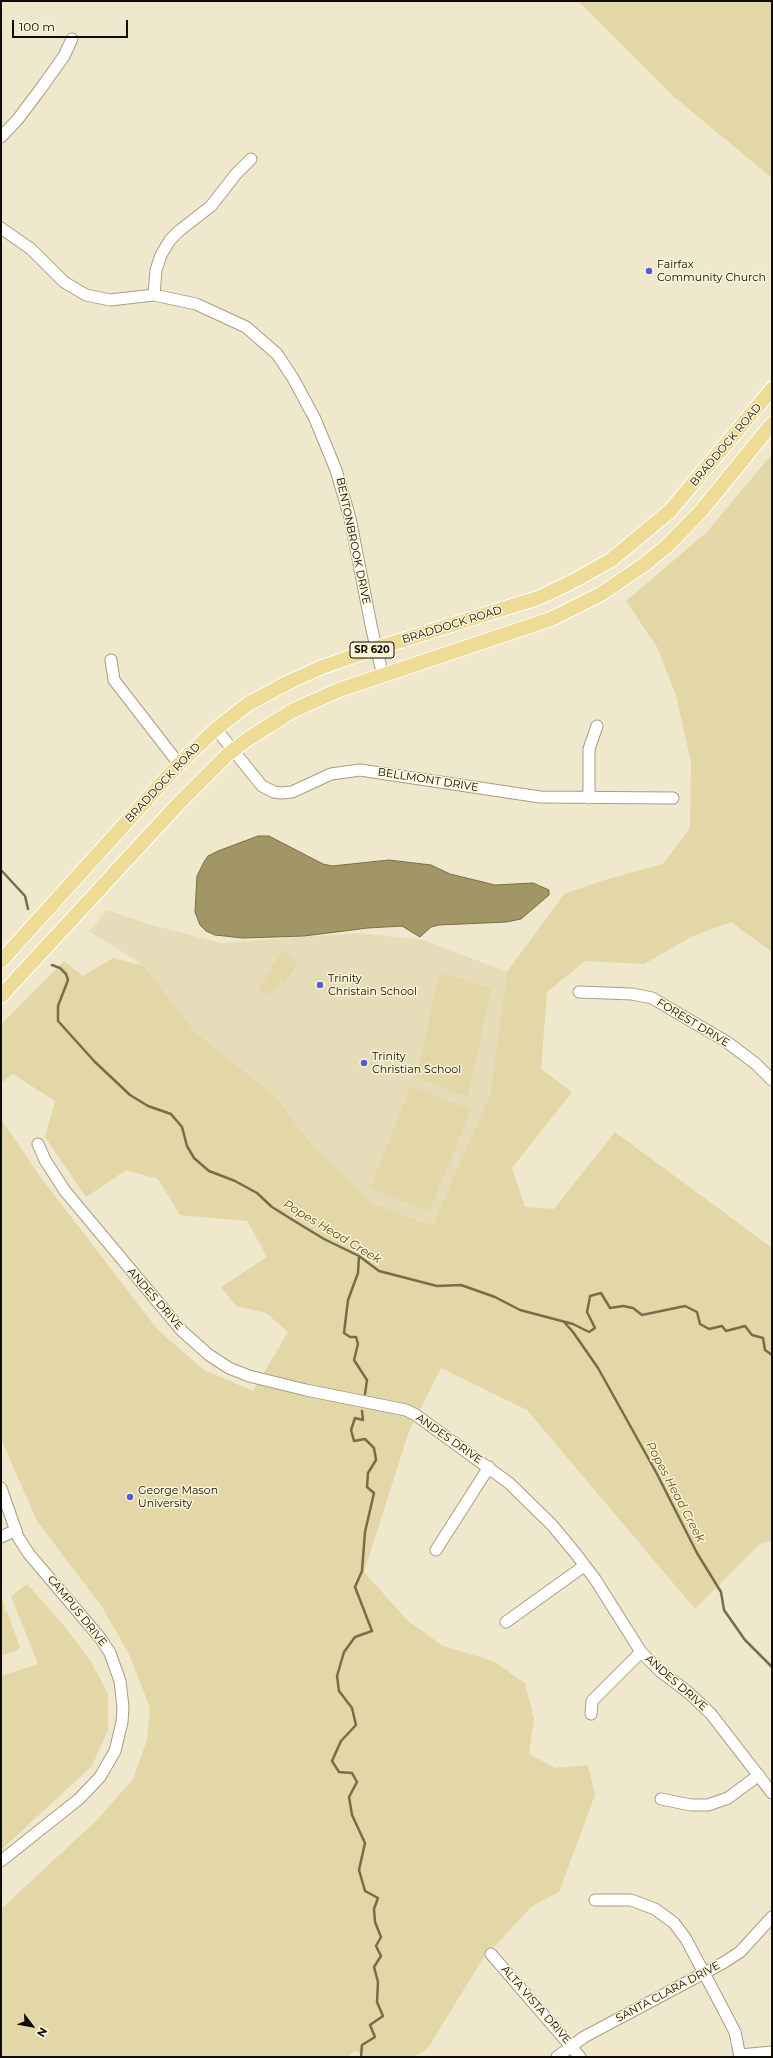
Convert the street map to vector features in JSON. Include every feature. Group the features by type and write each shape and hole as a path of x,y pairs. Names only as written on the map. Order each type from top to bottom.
{"main road":[{"name":"BRADDOCK ROAD","path":"1,961 178,764 216,729 248,704 289,682 322,667 377,648 538,598 570,583 611,560 670,511 772,389"},
{"name":"BRADDOCK ROAD","path":"1,996 180,802 233,750 264,728 292,711 339,690 551,619 594,597 624,579 667,546 701,511 772,424"}],"street":[{"path":"1,137 18,119 42,87 64,56 72,39"},
{"path":"154,295 157,265 170,240 211,206 236,174 251,159"},
{"name":"BENTONBROOK DRIVE","path":"1,228 31,249 64,282 86,295 110,300 154,295 196,304 234,320 263,340 284,363 315,419 336,470 350,518 383,676"},
{"path":"111,660 114,680 178,764"},
{"path":"589,798 588,749 597,726"},
{"name":"BELLMONT DRIVE","path":"216,729 262,786 274,792 292,792 331,774 360,770 540,797 674,798"},
{"name":"FOREST DRIVE","path":"579,992 632,994 652,998 727,1042 756,1064 772,1080"},
{"name":"ANDES DRIVE","path":"38,1144 45,1160 65,1191 182,1331 209,1355 228,1368 248,1376 306,1390 406,1410 416,1415 488,1468 528,1500 552,1525 595,1579 641,1652 660,1671 689,1693 711,1714 772,1793"},
{"path":"436,1550 488,1468"},
{"name":"CAMPUS DRIVE","path":"1,1488 16,1530 29,1554 101,1639 107,1649 120,1681 123,1708 121,1729 115,1751 100,1777 79,1799 1,1861"},
{"path":"1,1537 16,1530"},
{"path":"506,1622 584,1566"},
{"path":"591,1714 592,1701 641,1652"},
{"path":"661,1799 691,1805 708,1805 728,1798 758,1775"},
{"path":"595,1900 631,1900 646,1905 674,1923 683,1934 735,2032 740,2056 772,2052"},
{"name":"SANTA CLARA DRIVE","path":"557,2057 571,2046 740,1952 772,1917"},
{"name":"ALTA VISTA DRIVE","path":"491,1954 580,2057"}],"shaded area":[{"path":"578,1 772,1 772,178 672,95"},
{"path":"772,454 772,952 731,922 693,936 644,964 585,961 547,992 541,1069 572,1092 512,1168 525,1207 554,1209 615,1132 772,1248 772,1541 761,1543 695,1609 527,1410 441,1368 409,1431 364,1572 408,1621 443,1646 493,1661 525,1683 534,1719 529,1754 555,1768 588,1765 595,1795 559,1892 532,1906 482,1960 428,2048 413,2057 367,2057 355,2051 348,2057 3,2057 1,2054 1,1909 96,1821 133,1779 147,1740 150,1708 129,1654 102,1607 37,1521 1,1439 1,1119 39,1175 157,1329 204,1370 253,1391 288,1332 266,1313 236,1306 221,1287 267,1257 247,1221 180,1215 158,1179 126,1170 86,1197 45,1137 55,1101 13,1074 1,1083 1,1025 64,961 83,976 113,958 144,966 195,1032 276,1097 312,1145 371,1202 432,1226 490,1094 507,972 564,894 601,881 663,864 690,828 691,763 676,695 657,647 626,601 706,533"},
{"path":"258,836 269,836 323,864 332,866 389,860 431,865 450,874 495,885 533,883 549,890 549,895 521,919 506,922 439,925 431,927 420,937 402,926 368,928 304,936 243,938 215,935 206,931 200,925 195,912 197,876 204,862 208,856 218,851"},
{"name":"Trinity Christian School","path":"108,910 151,925 221,943 358,933 424,940 507,972 490,1094 432,1226 371,1202 312,1145 276,1097 195,1032 144,966 89,931"},
{"path":"282,951 298,961 285,983 280,980 270,996 259,989"},
{"path":"440,972 491,989 468,1097 416,1077"},
{"path":"411,1086 471,1110 429,1212 370,1188"},
{"path":"27,1584 65,1627 90,1660 108,1694 108,1730 92,1766 1,1850 1,1676 38,1664 11,1596"},
{"path":"1,1596 5,1607 4,1610 7,1612 20,1647 18,1650 5,1655 2,1654 1,1656"}],"waterway":[{"name":"Popes Head Creek","path":"1,870 25,896 28,909"},
{"name":"Popes Head Creek","path":"52,965 60,968 66,974 68,980 58,1006 58,1021 95,1062 130,1095 148,1106 171,1114 182,1127 187,1146 194,1158 209,1171 235,1181 257,1193 272,1207 324,1239 359,1256 379,1271 437,1286 461,1285 495,1297 520,1310 573,1324 589,1332 595,1328 587,1312 590,1296 601,1293 610,1308 623,1306 633,1308 642,1315 685,1306 697,1312 700,1324 709,1329 722,1326 726,1331 745,1326 752,1335 763,1338 765,1350 772,1355"},
{"path":"359,1256 358,1273 348,1300 344,1333 350,1337 356,1337 358,1344 354,1360 367,1380 365,1394"},
{"name":"Popes Head Creek","path":"564,1322 573,1332 598,1368 657,1474 697,1553 721,1592 724,1610 745,1640 772,1667"},
{"path":"361,2057 362,2045 375,2037 370,2025 383,2016 377,2002 378,1982 374,1967 381,1956 376,1946 381,1937 375,1922 374,1909 378,1898 365,1891 359,1870 365,1843 352,1815 349,1797 357,1782 352,1773 339,1772 332,1761 341,1741 356,1725 352,1708 339,1691 337,1676 344,1652 355,1637 372,1631 355,1587 362,1571 365,1532 374,1493 367,1487 368,1473 376,1460 374,1448 365,1439 354,1441 351,1430 355,1418 363,1420 362,1411"}],"place":[{"name":"Fairfax Community Church","path":"649,271"},
{"name":"Trinity Christain School","path":"320,985"},
{"name":"Trinity Christian School","path":"364,1063"},
{"name":"George Mason University","path":"130,1497"}]}
